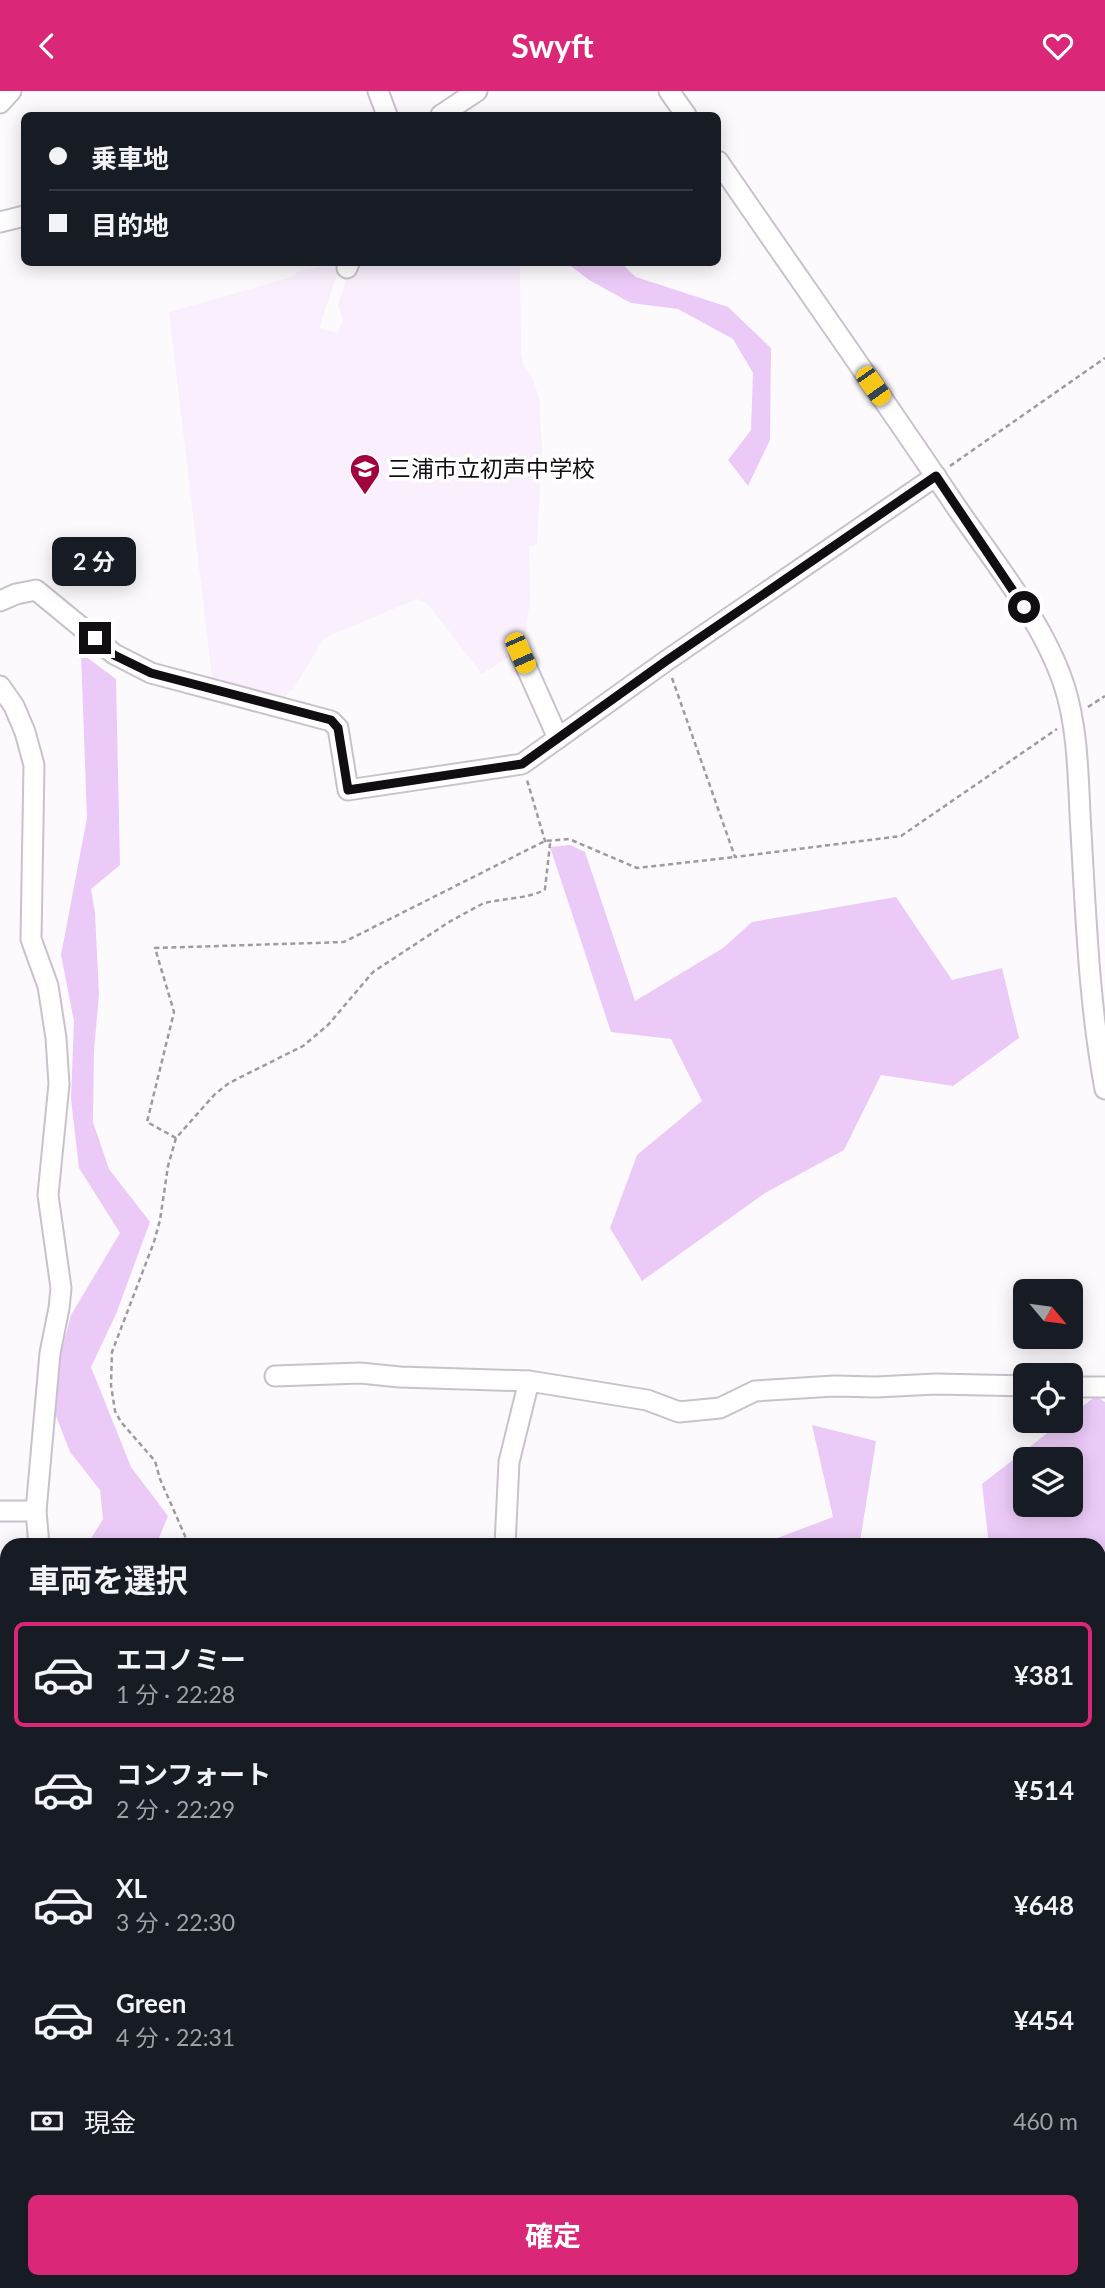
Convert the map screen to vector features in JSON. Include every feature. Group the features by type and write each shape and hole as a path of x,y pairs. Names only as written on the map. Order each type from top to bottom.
{"street":[{"path":"0,103 11,91"},
{"path":"378,91 386,112"},
{"path":"446,112 477,91"},
{"path":"669,91 684,112"},
{"path":"721,165 936,476 1040,632 1065,686 1078,770 1090,987 1105,1089"},
{"path":"0,222 21,217"},
{"path":"0,601 36,590 114,655 151,673 331,720 338,728 348,790 522,764 666,661 936,476"},
{"path":"520,653 558,738"},
{"path":"0,686 18,714 34,765 31,939 48,986 56,1038 59,1084 48,1195 61,1288 60,1308 50,1353 36,1511 38,1538"},
{"path":"275,1376 360,1373 400,1377 529,1381 648,1400 679,1412 720,1408 754,1391 834,1386 1013,1386"},
{"path":"505,1538 509,1462 529,1381"},
{"path":"1083,1387 1105,1387"},
{"path":"0,1511 36,1511"}],"path":[{"path":"936,476 1105,358"},
{"path":"666,661 735,857"},
{"path":"176,1137 147,1122 174,1012 155,948 344,942 545,841 569,839 637,868 901,836 1072,719"},
{"path":"186,1538 155,1461 115,1412 111,1385 112,1352 154,1243 176,1137 215,1094 229,1083 303,1046 328,1025 363,981 389,961 482,904 496,899 539,894 545,889 550,844 545,841 522,764"}],"shaded area":[{"name":"三浦市立初声中学校","path":"340,266 319,328 338,333 343,320 338,304 352,266 520,266 521,351 523,364 539,397 542,449 537,544 529,547 530,599 524,647 482,674 427,603 417,599 324,638 295,687 283,698 212,677 169,312 295,276 297,271"},
{"path":"571,266 624,266 636,277 728,307 771,348 770,440 748,486 728,460 751,430 753,373 733,339 678,309 631,303 589,280"},
{"path":"81,653 116,679 120,865 91,889 95,913 99,994 94,1051 93,1122 109,1169 150,1222 116,1314 91,1367 131,1467 168,1516 159,1538 91,1538 103,1519 100,1490 70,1452 49,1398 71,1315 120,1233 79,1168 71,1099 74,1021 61,955 87,818"},
{"path":"570,845 585,852 635,1001 723,948 752,922 896,897 952,980 1002,968 1019,1038 953,1086 881,1075 844,1150 765,1193 642,1281 610,1228 637,1155 702,1101 671,1039 611,1032 550,847"},
{"path":"1096,1396 1105,1402 1105,1538 988,1538 982,1484 1013,1460 1013,1517 1083,1517 1083,1447 1030,1447 1048,1433 1083,1433 1083,1406"},
{"path":"812,1425 876,1441 861,1538 778,1538 833,1517"}],"place":[{"name":"三浦市立初声中学校","path":"365,496"}],"route":[{"path":"95,638 114,655 151,673 331,720 338,728 348,790 522,764 666,661 936,476 1024,607"}]}
